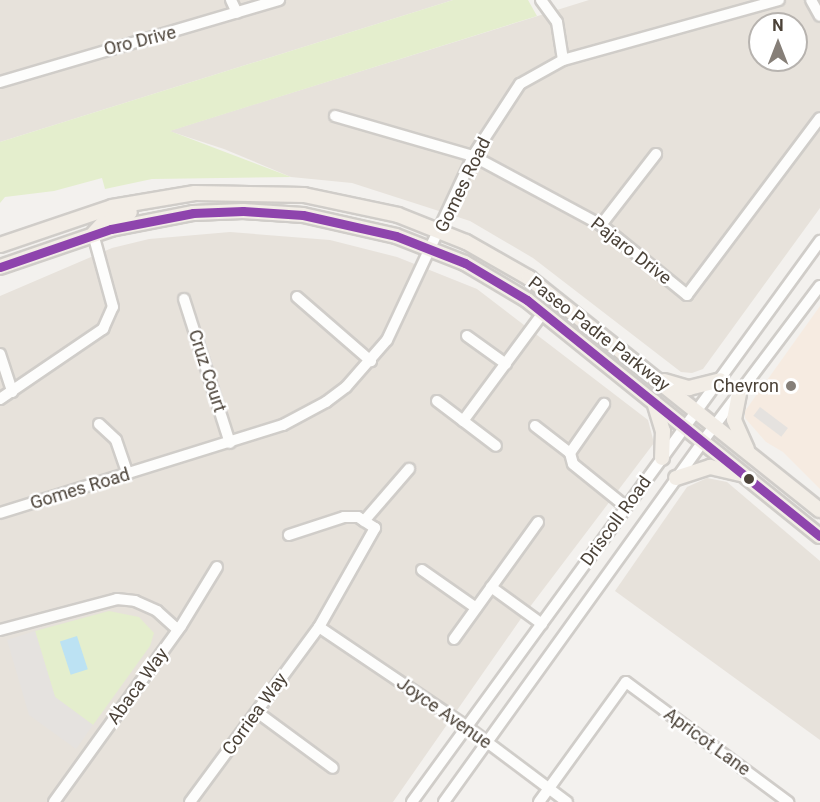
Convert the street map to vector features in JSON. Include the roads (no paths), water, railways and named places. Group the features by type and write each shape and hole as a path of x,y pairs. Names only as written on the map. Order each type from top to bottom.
{"main road":[{"name":"Paseo Padre Parkway","path":"0,245 112,207 183,194 249,191 315,196 375,208 441,231 529,278 820,510"},
{"path":"93,234 111,217 183,194"},
{"name":"Paseo Padre Parkway","path":"0,267 93,234 181,215 255,211 350,223 432,249 486,275 543,313 820,536"},
{"path":"656,378 689,388 720,380"},
{"path":"739,394 734,420 751,456"},
{"path":"653,400 663,431 662,458"},
{"path":"676,478 710,467 746,476"}],"street":[{"path":"231,0 237,13"},
{"name":"Oro Drive","path":"0,82 279,0"},
{"path":"541,0 557,22 563,60"},
{"name":"Gomes Road","path":"0,513 230,442 307,414 346,387 387,340 441,231 473,156 520,84 563,60 779,0"},
{"path":"812,0 820,16"},
{"name":"Pajaro Drive","path":"335,116 473,156 601,225 687,295 820,118"},
{"path":"601,225 656,154"},
{"path":"0,399 103,329 113,307 93,234"},
{"name":"Driscoll Road","path":"412,802 625,506 720,380 820,241"},
{"name":"Driscoll Road","path":"444,802 676,478 820,286"},
{"path":"297,297 371,361"},
{"name":"Cruz Court","path":"184,300 230,442"},
{"path":"464,421 543,313"},
{"path":"467,336 506,364"},
{"path":"0,354 12,392"},
{"path":"437,401 496,446"},
{"path":"570,453 604,404"},
{"path":"99,424 117,440 128,474"},
{"path":"535,426 570,453 573,464 625,506"},
{"path":"289,535 344,517 364,521 409,469"},
{"name":"Corriea Way","path":"192,801 319,627 375,528 364,521"},
{"path":"454,639 538,522"},
{"name":"Abaca Way","path":"54,802 178,630 217,567"},
{"path":"422,570 476,608"},
{"path":"491,587 542,624"},
{"path":"0,630 117,599 135,601 157,610 178,630"},
{"name":"Joyce Avenue","path":"319,627 467,727 567,802"},
{"name":"Apricot Lane","path":"548,789 626,682 788,802"},
{"path":"257,712 333,768"},
{"path":"538,802 548,789"}],"water":[{"path":"77,636 88,669 71,675 60,642"}],"place":[{"name":"Chevron","path":"791,386"}]}
